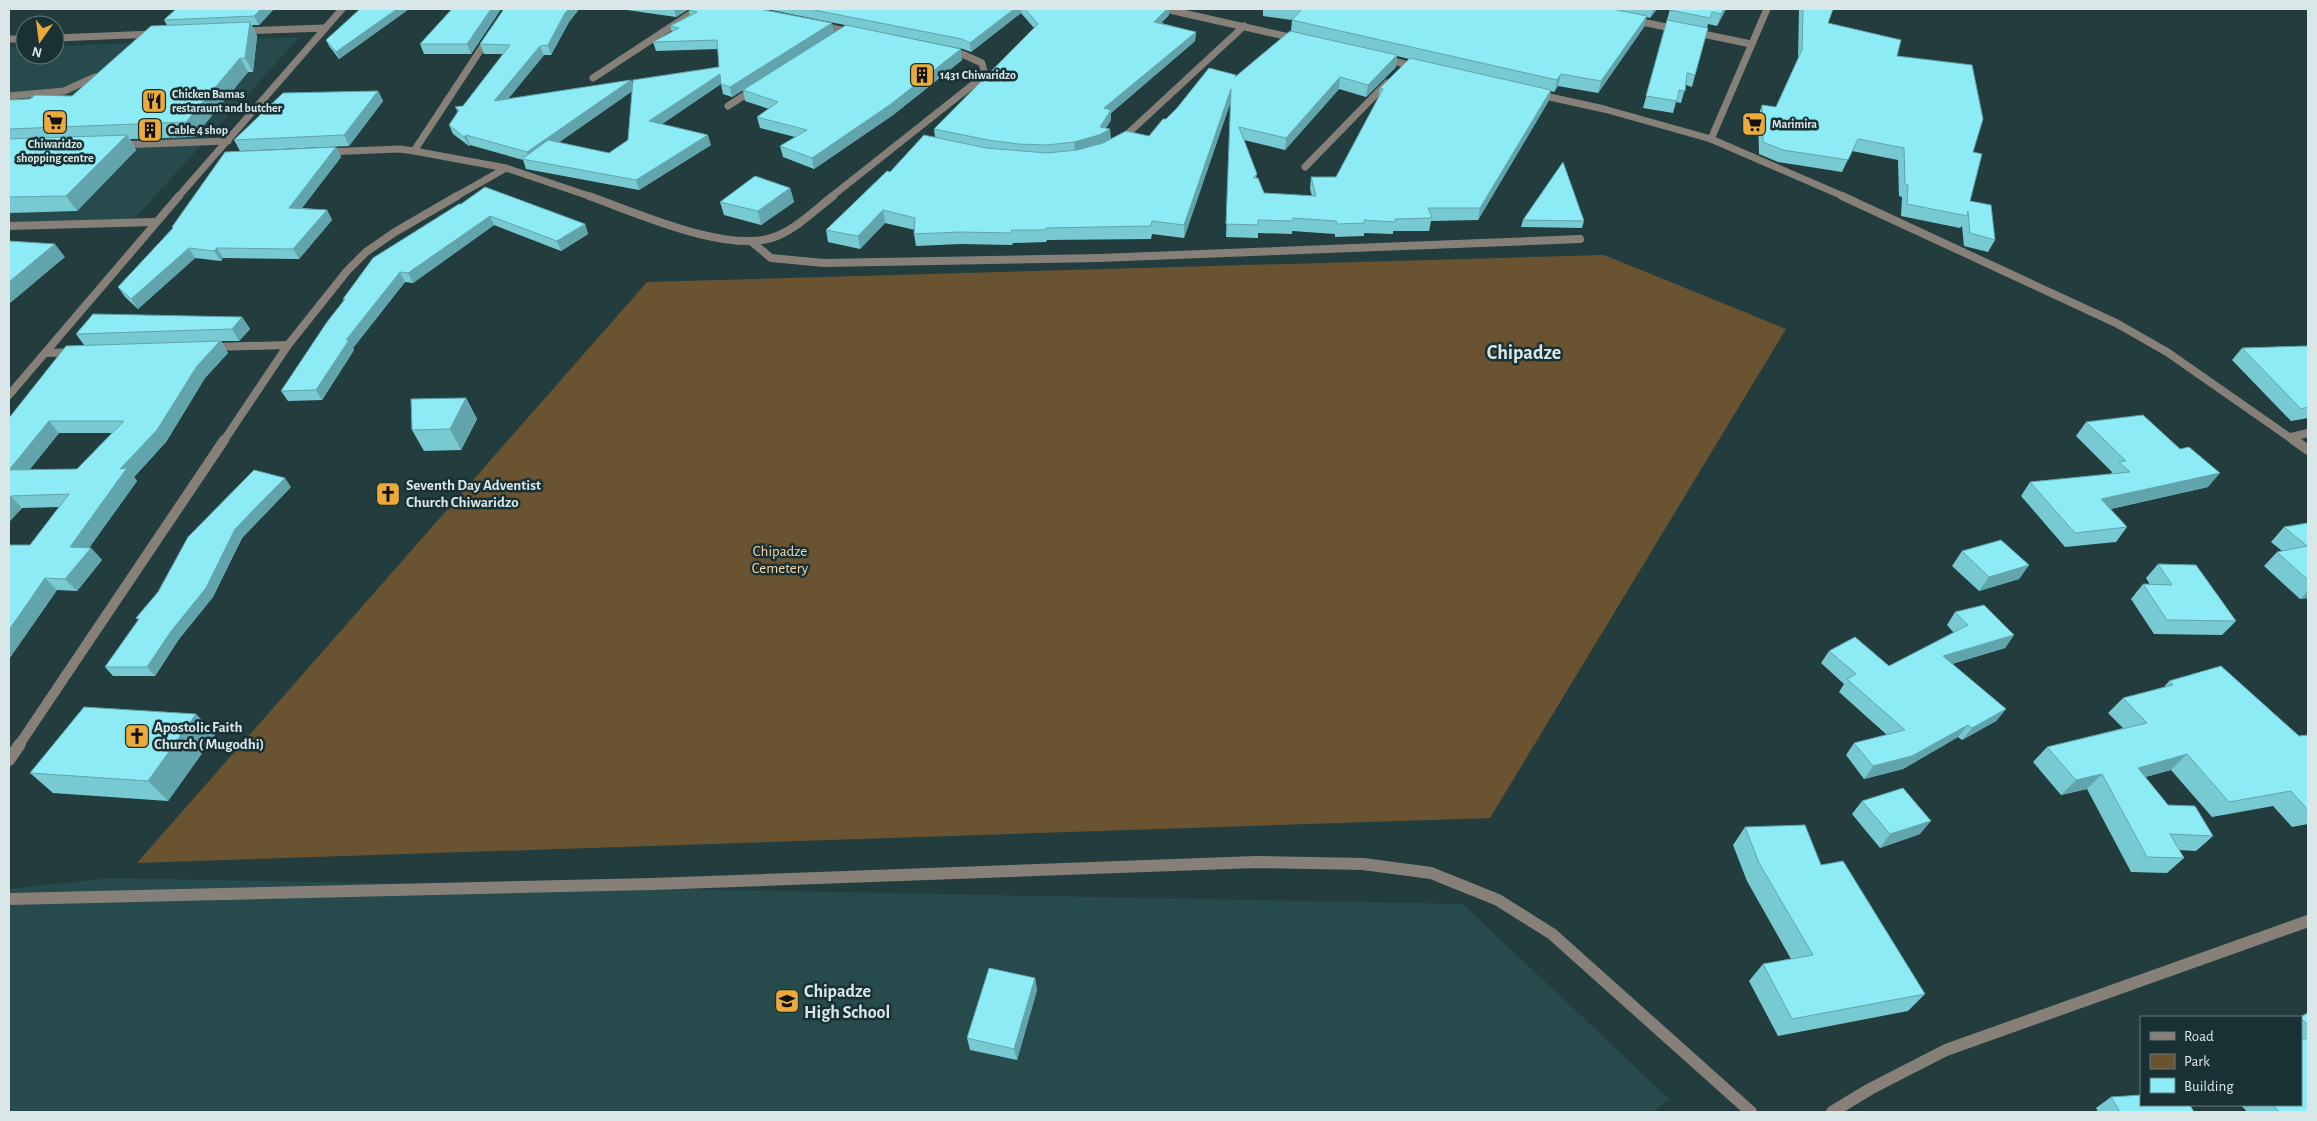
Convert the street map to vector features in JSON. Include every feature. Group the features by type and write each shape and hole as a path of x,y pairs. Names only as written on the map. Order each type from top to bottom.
{"street":[{"path":"9,396 155,222 342,9"},
{"path":"593,78 698,9"},
{"path":"1164,9 1310,42"},
{"path":"1711,139 1767,9"},
{"path":"1627,19 1751,44"},
{"path":"809,23 866,35"},
{"path":"1116,143 1124,138 1244,26"},
{"path":"237,31 325,28"},
{"path":"838,37 846,31"},
{"path":"65,38 158,34 143,44"},
{"path":"414,151 491,34"},
{"path":"321,152 399,149 506,168 711,238 752,242 775,237 793,228 913,138 980,79 984,71 982,62 962,54 943,50"},
{"path":"1377,57 1424,68"},
{"path":"1399,71 1406,64"},
{"path":"9,96 60,93 72,90 106,70"},
{"path":"1305,167 1392,78"},
{"path":"728,106 762,84"},
{"path":"1528,92 1620,113 1711,139 1898,220 2116,323 2166,352 2308,450"},
{"path":"108,146 228,141"},
{"path":"214,157 224,156"},
{"path":"9,760 288,345 347,271 366,252 395,232 506,168"},
{"path":"9,226 155,222"},
{"path":"752,242 771,258 824,263 1099,258 1580,239"},
{"path":"201,348 288,345"},
{"path":"47,353 86,351"},
{"path":"2291,437 2308,433"},
{"path":"9,899 652,884 1256,862 1383,866 1432,872 1498,900 1552,934 1750,1112"},
{"path":"1832,1112 1870,1089 1946,1050 2308,921"}],"shaded area":[{"path":"300,37 134,219 9,222 9,47 15,47 15,65 65,65 65,46"},
{"name":"Chipadze High School","path":"110,878 1463,904 1669,1099 1654,1112 9,1112 9,889"}],"green space":[{"name":"Chipadze Cemetery","path":"1604,255 1786,329 1490,818 137,863 647,282"}],"building":[{"path":"176,9 261,9 254,16 164,20"},
{"path":"360,9 397,9 336,52 326,40"},
{"path":"452,9 491,9 467,44 420,44"},
{"path":"504,9 569,9 548,45 540,46 494,101 631,80 527,152 466,135 464,137 449,125 459,110 455,107 463,106 510,45 480,44"},
{"path":"760,9 832,23 730,87 721,84 720,74 649,121 708,135 636,180 522,159 548,140 609,153 628,140 633,80 719,67 717,40 653,42 679,28 670,26 697,12 689,10"},
{"path":"809,9 1014,9 970,43 962,39"},
{"path":"1025,9 1167,9 1154,22 1196,32 1104,108 1111,110 1100,127 1110,129 1099,135 1074,142 1047,145 1018,144 934,129 1038,24"},
{"path":"1293,9 1612,9 1647,16 1601,81 1561,74 1557,80 1292,20 1301,10"},
{"path":"1670,9 1724,9 1721,14 1712,12 1710,18"},
{"path":"1803,9 1833,9 1828,23 1901,40 1897,56 1972,65 1983,119 1973,152 1982,154 1970,201 1991,205 1995,240 1970,233 1968,211 1967,216 1907,204 1908,185 1905,184 1904,148 1858,139 1848,160 1783,150 1763,142 1762,105 1776,107 1802,50"},
{"path":"1667,20 1708,28 1695,75 1687,73 1685,91 1679,90 1677,101 1646,96"},
{"path":"250,22 245,58 240,58 186,122 9,129 9,100 30,99 35,95 72,96 151,26"},
{"path":"846,25 961,49 891,104 812,158 780,146 807,130 757,117 778,102 743,90"},
{"path":"1290,31 1397,55 1368,85 1340,77 1286,138 1239,127 1257,174 1253,178 1258,178 1264,193 1316,196 1311,177 1336,177 1383,89 1380,88 1410,58 1551,90 1480,208 1428,208 1432,218 1395,219 1395,222 1364,220 1365,223 1337,224 1336,221 1293,218 1293,221 1258,220 1258,225 1226,224 1231,89 1184,225 1152,221 1151,226 1046,228 1045,230 1012,230 1011,233 960,232 914,234 915,218 883,210 858,236 826,230 887,171 890,172 924,135 986,148 1047,153 1077,150 1103,143 1126,131 1149,136 1163,119 1166,119 1177,108 1209,68 1236,75 1235,77"},
{"path":"378,91 344,135 234,140 283,93"},
{"path":"127,135 66,196 9,197 9,139"},
{"path":"336,147 289,208 327,210 293,249 217,248 214,251 189,248 131,299 118,287 173,228 225,152"},
{"path":"1563,162 1584,221 1523,220"},
{"path":"755,176 790,188 758,211 720,202"},
{"path":"485,187 585,224 557,241 490,216 408,273 400,272 346,340 349,340 316,390 281,391 373,258 461,204"},
{"path":"9,241 55,244 9,282"},
{"path":"93,314 242,317 232,329 76,334"},
{"path":"220,341 197,366 157,430 120,469 127,468 70,547 91,548 65,579 45,578 9,630 9,545 30,545 69,494 11,496 9,498 9,418 66,346","holes":["49,421 124,421 77,469 9,470"]},
{"path":"2308,346 2308,407 2301,409 2242,348"},
{"path":"466,398 450,429 412,430 411,399"},
{"path":"2143,415 2180,449 2189,447 2220,473 2101,499 2127,527 2075,533 2030,482 2130,472 2119,462 2126,461 2086,422"},
{"path":"254,470 285,478 235,529 206,588 172,630 147,667 105,667 139,619 136,618 158,592 188,537"},
{"path":"2308,523 2308,580 2277,552 2307,546 2284,527"},
{"path":"2001,540 2029,565 1989,577 1962,551"},
{"path":"2158,564 2196,565 2236,621 2167,620 2143,584 2172,585"},
{"path":"1984,605 2014,635 1943,656 2006,709 1972,728 1968,725 1912,756 1873,766 1854,743 1905,730 1847,679 1856,674 1829,651 1855,637 1889,666 1968,625 1955,612"},
{"path":"2221,666 2299,736 2308,735 2308,810 2291,791 2229,802 2187,754 2138,768 2168,805 2195,806 2213,836 2170,834 2184,858 2147,857 2102,774 2076,780 2047,747 2147,723 2123,698 2173,685 2169,681"},
{"path":"84,707 196,714 148,781 30,773"},
{"path":"1903,788 1931,821 1890,834 1862,801"},
{"path":"1805,825 1821,865 1843,861 1925,994 1792,1019 1763,964 1813,955 1759,863 1745,827"},
{"path":"989,968 1035,978 1014,1049 967,1038"},
{"path":"2308,1013 2308,1025 2302,1019 2302,1016"},
{"path":"2308,1038 2308,1112 2279,1112 2274,1106 2302,1106 2302,1040"},
{"path":"2140,1095 2140,1106 2191,1106 2194,1112 2120,1112 2111,1097"}],"place":[{"name":"1431 Chiwaridzo","path":"922,75"},
{"name":"Chicken Bamas restaraunt and butcher","path":"154,101"},
{"name":"Chiwaridzo shopping centre","path":"55,122"},
{"name":"Marimira","path":"1754,124"},
{"name":"Cable 4 shop","path":"150,130"},
{"name":"Seventh Day Adventist Church Chiwaridzo","path":"388,494"},
{"name":"Apostolic Faith Church ( Mugodhi)","path":"137,736"},
{"name":"Chipadze High School","path":"787,1001"}],"district":[{"name":"Chipadze","path":"1524,352"}]}
